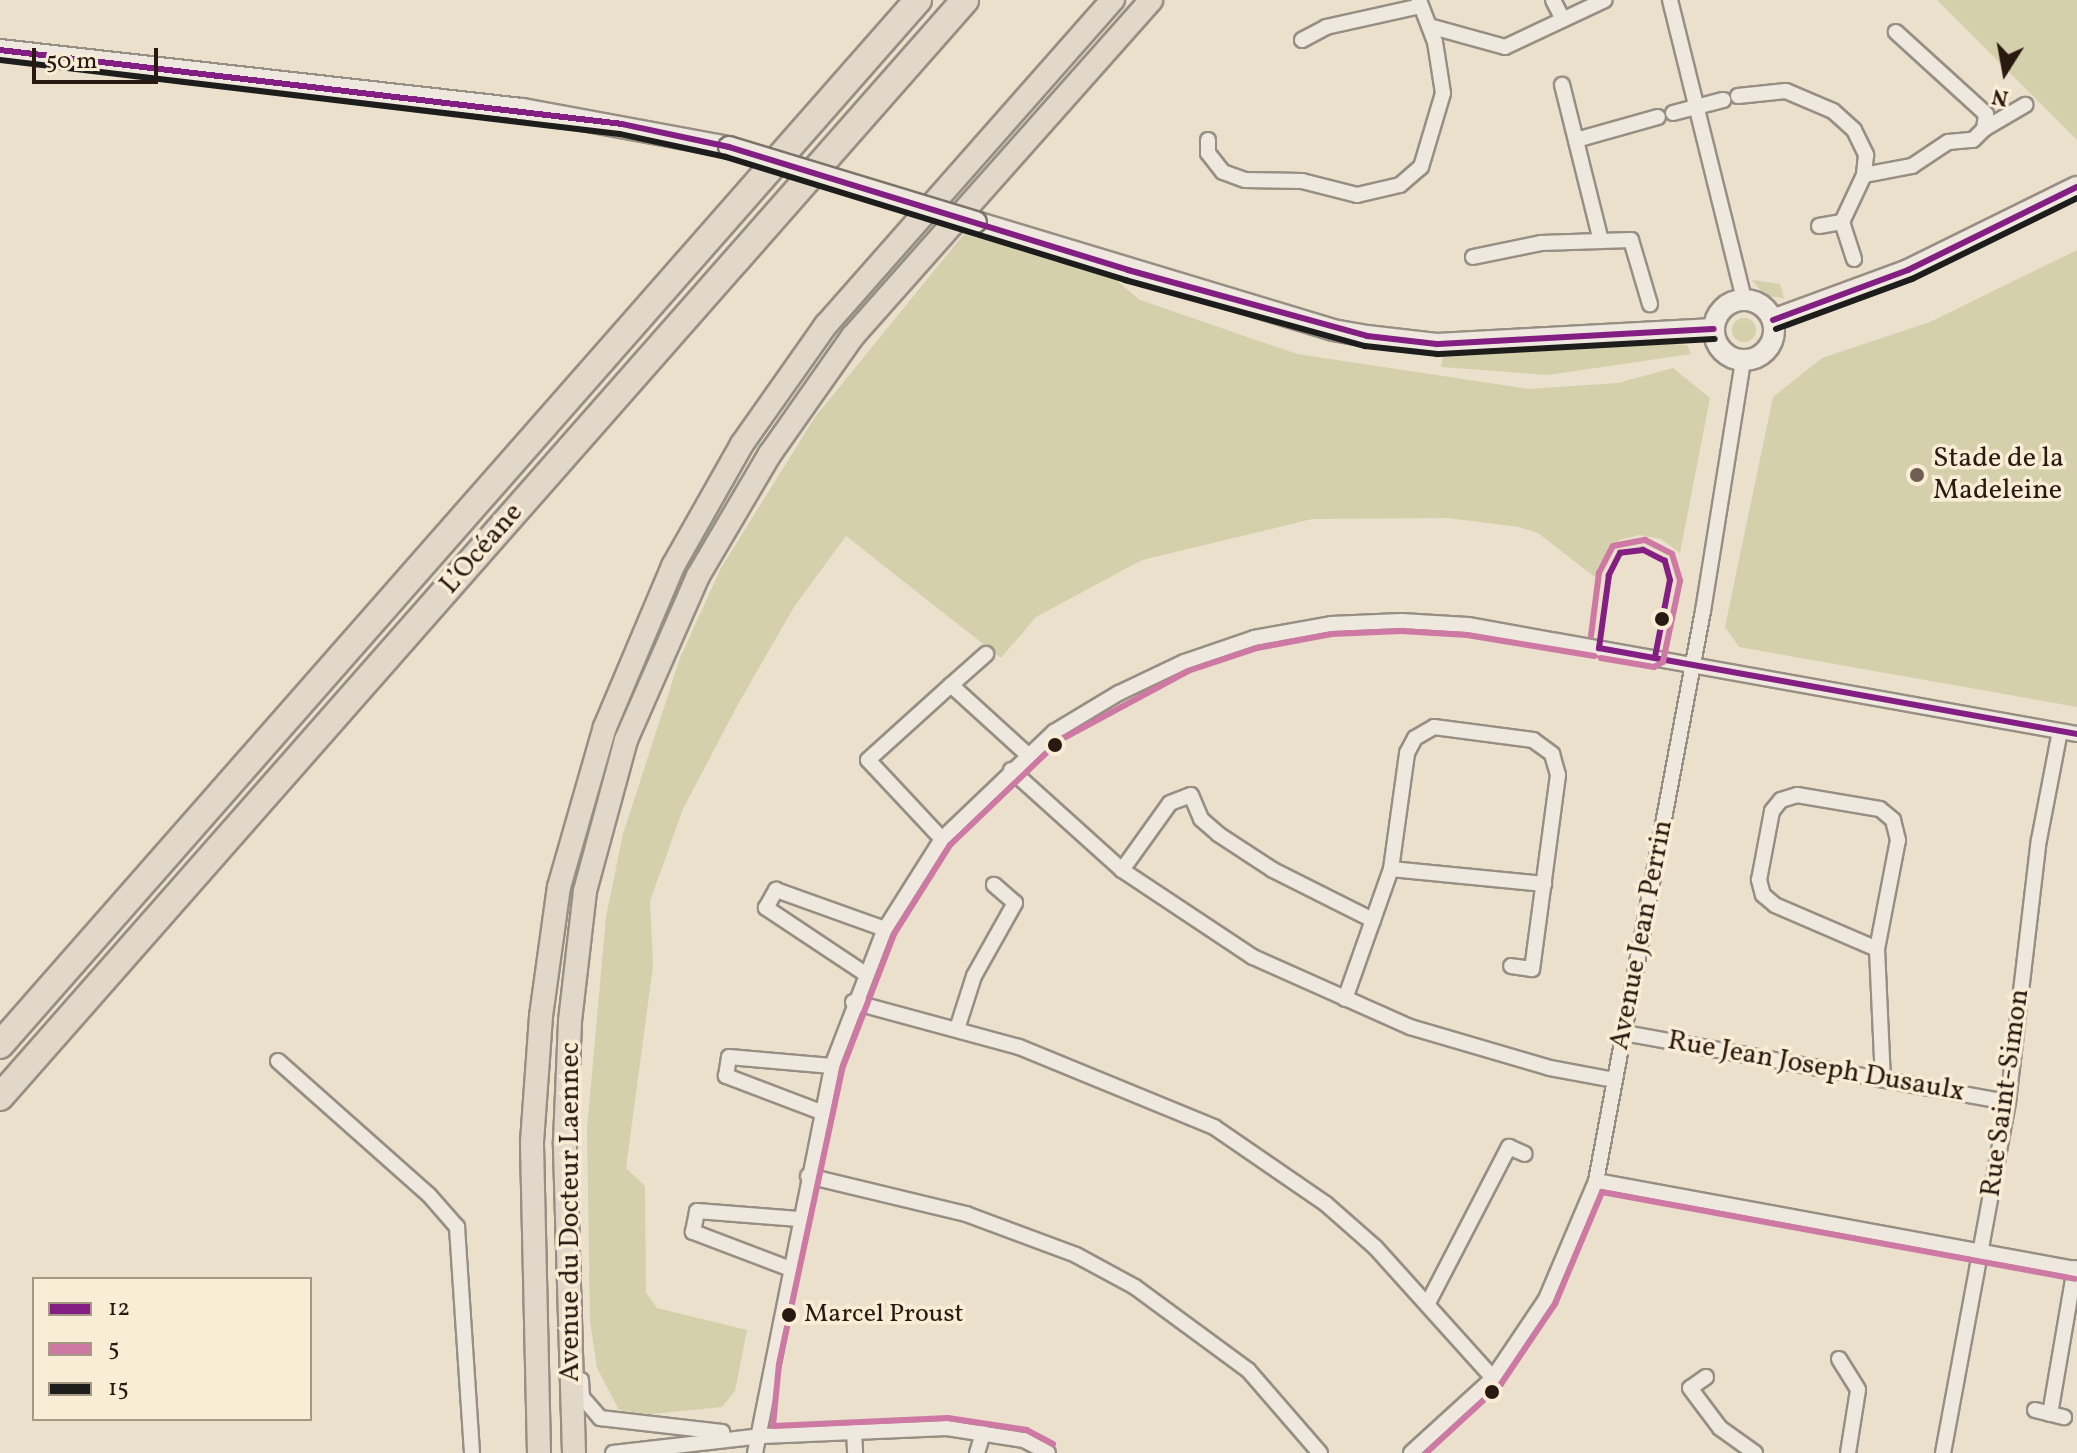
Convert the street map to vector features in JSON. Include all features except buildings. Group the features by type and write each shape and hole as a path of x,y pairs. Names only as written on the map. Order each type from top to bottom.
{"highway":[{"name":"L’Océane","path":"0,1045 918,0"},
{"name":"L’Océane","path":"0,1097 965,0"}],"main road":[{"name":"Avenue du Docteur Laennec","path":"539,1453 532,1142 541,1016 559,887 605,727 673,566 742,444 809,349 1113,0"},
{"name":"Avenue du Docteur Laennec","path":"574,1453 568,1225 570,1021 585,891 626,740 698,576 770,454 853,336 1151,0"},
{"path":"0,50 522,109 729,147 1333,330 1437,344 1714,329"},
{"path":"1773,320 1922,264 2077,187"},
{"path":"1744,299 1762,305 1773,320 1769,348 1743,360 1719,347 1714,329 1726,305 1744,299"}],"street":[{"path":"1553,0 1563,20"},
{"path":"1429,26 1505,47 1605,0"},
{"path":"1670,0 1699,107 1744,299"},
{"path":"1208,140 1208,153 1223,172 1245,180 1302,181 1357,195 1400,185 1421,167 1440,116 1443,93 1429,26 1420,3 1326,27 1302,40"},
{"path":"1896,32 1986,114 1984,129"},
{"path":"1562,85 1601,241"},
{"path":"1738,96 1786,91 1833,111 1854,130 1866,155 1864,175 1842,222 1854,259"},
{"path":"1576,140 1723,100"},
{"path":"1864,175 1912,166 1948,142 1973,140 1984,129 2025,105"},
{"path":"1819,226 1842,222"},
{"path":"1473,257 1541,243 1631,240 1650,304"},
{"name":"Avenue Jean Perrin","path":"1411,1453 1493,1378 1546,1299 1596,1181 1693,664 1743,360"},
{"path":"755,1453 762,1436 769,1362 832,1066 864,973 885,929 942,839 1054,732 1119,693 1184,662 1254,638 1331,624 1401,621 1468,625 2077,734"},
{"path":"942,839 868,760 986,654"},
{"path":"951,685 1028,755"},
{"path":"1345,999 1391,869 1407,753 1415,738 1434,727 1533,740 1552,754 1558,775 1532,969 1511,966"},
{"name":"Rue Saint-Simon","path":"1943,1453 2008,1102 2039,840 2060,731"},
{"path":"1011,770 1122,870 1253,957 1345,999 1468,1046 1615,1080"},
{"path":"1122,870 1170,803 1191,795 1201,819 1218,834 1273,870 1373,920"},
{"path":"1877,949 1775,905 1763,895 1759,880 1769,825 1781,800 1797,795 1880,809 1893,820 1898,840 1877,949 1883,1079"},
{"path":"1391,869 1544,884"},
{"path":"957,1029 974,976 1015,903 994,885"},
{"path":"864,973 766,908 776,890 885,929"},
{"path":"853,1002 957,1029 1083,1070 1214,1127 1326,1204 1428,1303 1493,1378"},
{"name":"Rue Jean Joseph Dusaulx","path":"1624,1033 2008,1102"},
{"path":"821,1112 726,1076 729,1057 832,1066"},
{"path":"278,1061 429,1195 457,1227 472,1453"},
{"path":"1428,1303 1509,1147 1525,1154"},
{"path":"808,1176 966,1214 1076,1255 1124,1280 1192,1324 1248,1370 1320,1453"},
{"path":"1596,1181 2076,1269 2057,1416 2035,1410"},
{"path":"788,1268 693,1232 697,1211 799,1219"},
{"path":"568,1225 582,1397 600,1418 762,1436"},
{"path":"1839,1359 1858,1390 1848,1453"},
{"path":"1706,1377 1690,1388 1720,1428 1755,1453"},
{"path":"613,1453 762,1436 947,1428 1024,1440 1048,1453"},
{"path":"854,1431 855,1453"},
{"path":"977,1453 983,1433"},
{"path":"762,1436 769,1453"}],"shaded area":[{"path":"1937,0 2077,0 2077,140"},
{"path":"964,234 1116,280 1140,300 1297,354 1529,389 1618,383 1673,368 1710,398 1680,553 1661,539 1639,535 1619,540 1595,577 1538,533 1519,527 1448,518 1312,519 1142,560 1036,617 1001,658 846,536 794,607 737,706 683,809 650,901 653,966 626,1168 645,1186 646,1293 657,1308 747,1330 735,1391 722,1407 651,1414 619,1410 597,1368 590,1321 587,1129 606,917 623,834 680,658 721,568 815,417"},
{"name":"Stade de la Madeleine","path":"2077,250 2077,707 1739,647 1725,627 1773,397 1822,358 1930,322"},
{"path":"1752,280 1780,284 1784,298 1765,296"},
{"path":"1744,318 1755,325 1756,330 1749,341 1744,342 1733,335 1732,330 1739,319"},
{"path":"1660,343 1687,345 1691,354 1548,375 1441,367 1444,353"}],"transit line":[{"name":"12","path":"0,50 622,124 729,147 1128,270 1367,336 1437,344 1714,329"},
{"name":"15","path":"0,60 620,134 726,157 1125,280 1365,346 1438,354 1715,339"},
{"name":"12","path":"1773,320 1908,270 2077,187"},
{"name":"15","path":"1776,329 1912,279 2077,198"},
{"name":"5","path":"1591,636 1599,573 1613,546 1645,540 1672,554 1680,581 1663,662 1654,667 1601,658"},
{"name":"12","path":"1655,657 1670,580 1665,561 1643,550 1620,553 1609,575 1599,648 2077,734"},
{"name":"5","path":"1053,1444 1027,1430 948,1418 773,1426 779,1364 842,1069 894,934 950,845 1060,740 1188,671 1257,648 1332,634 1401,631 1467,635 1594,656"},
{"name":"5","path":"1426,1453 1501,1384 1555,1304 1602,1192 2075,1279"}],"place":[{"name":"Stade de la Madeleine","path":"1917,475"},
{"name":"Marcel Proust","path":"789,1315"}]}
